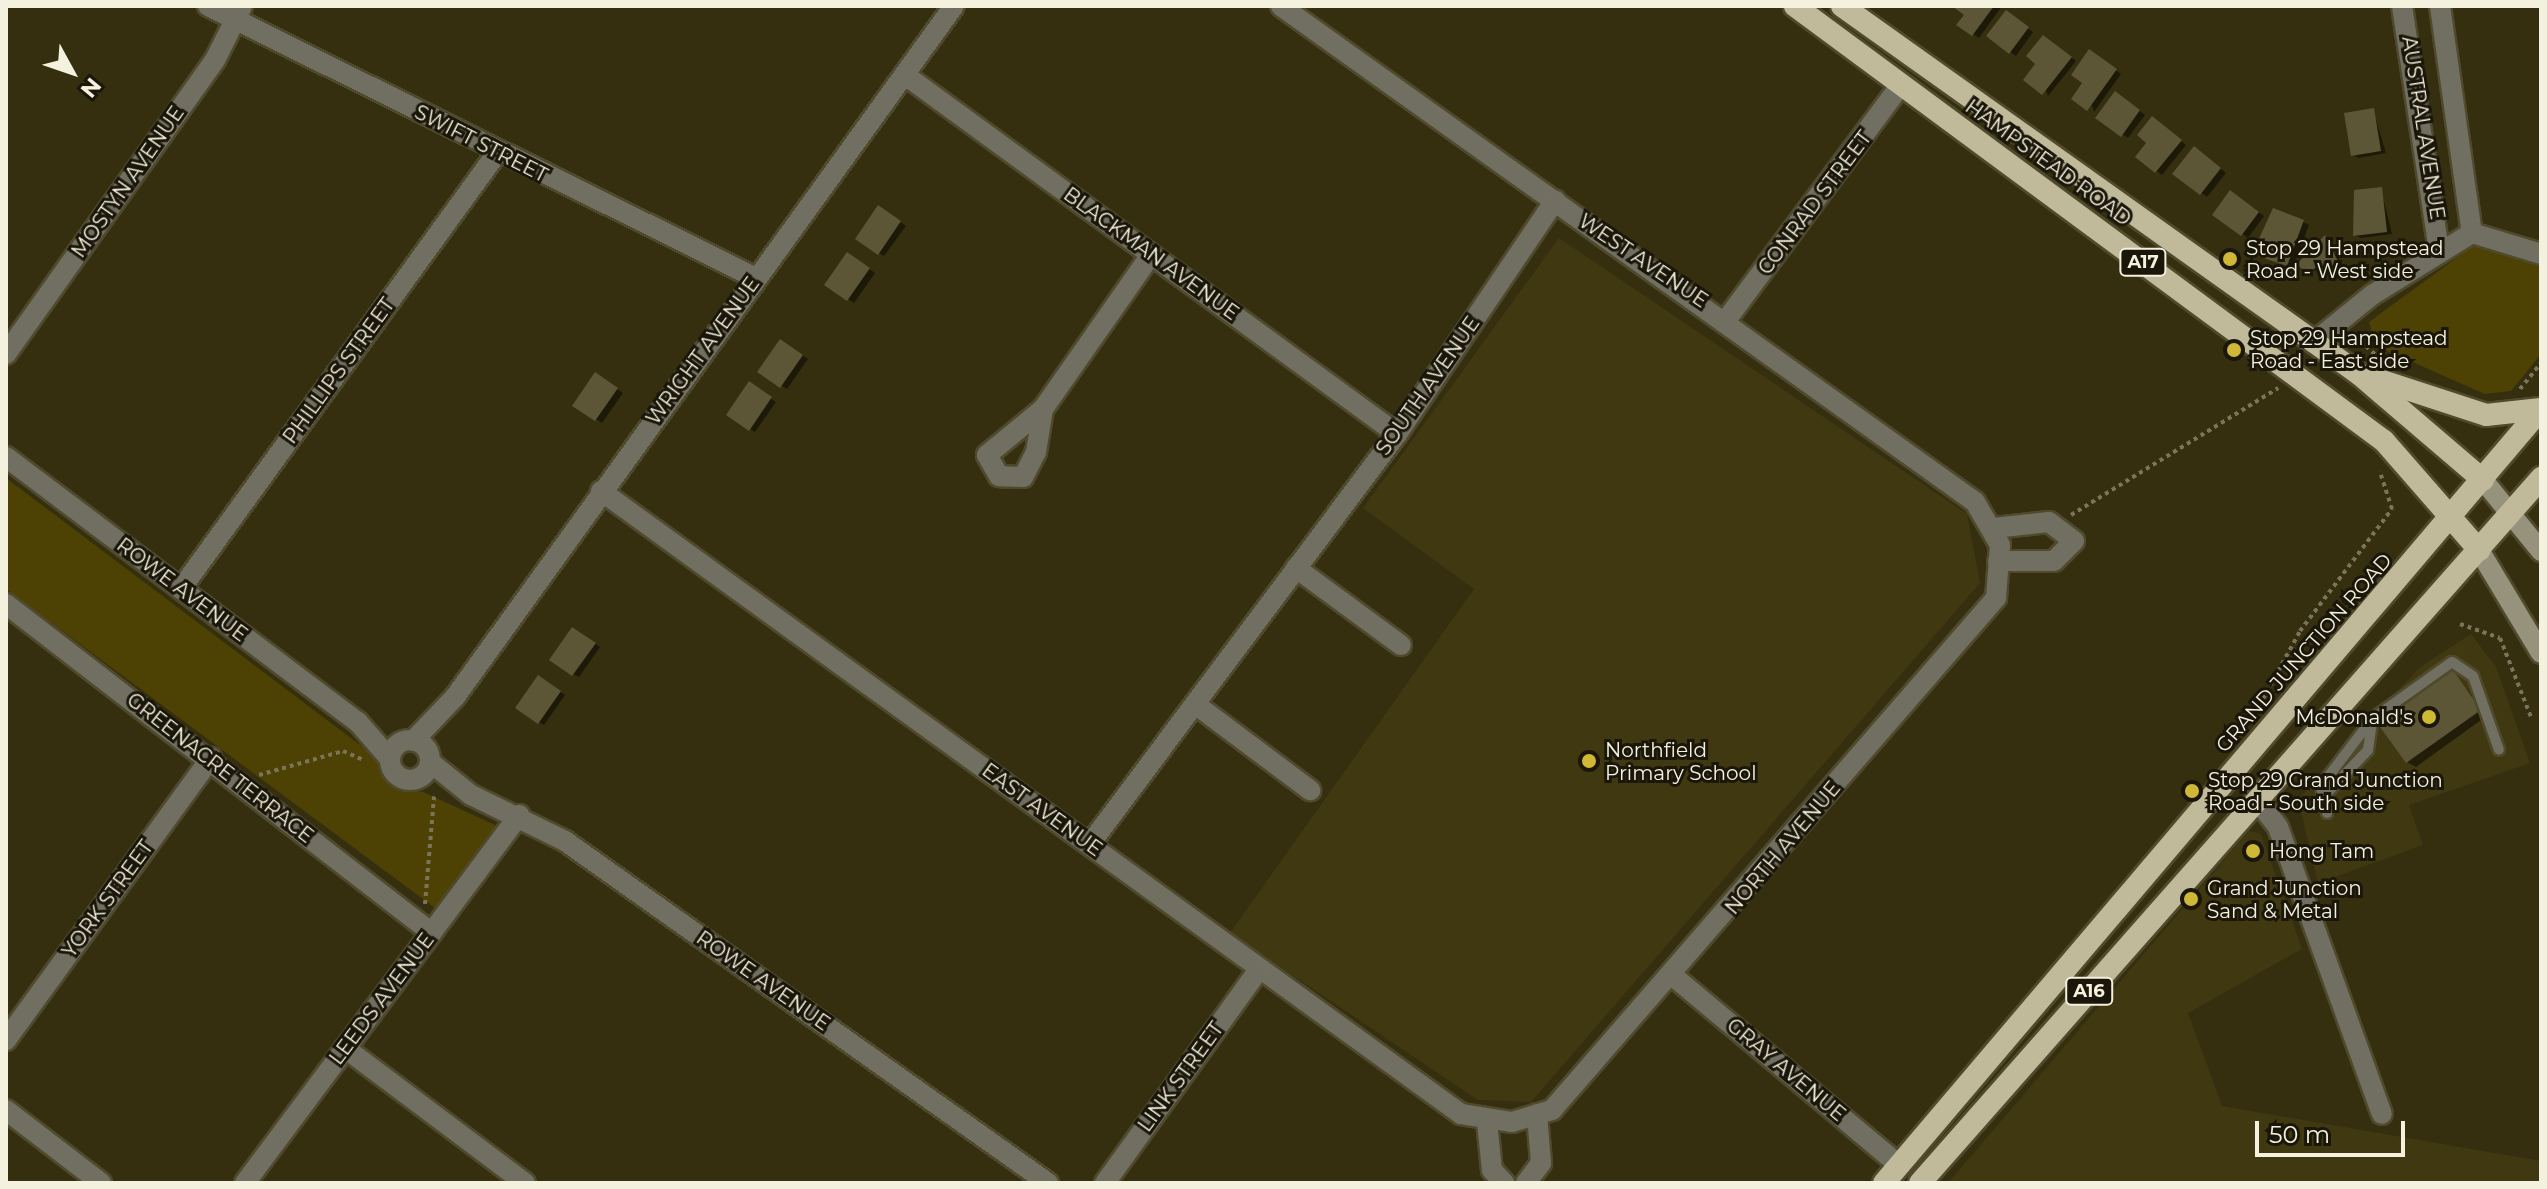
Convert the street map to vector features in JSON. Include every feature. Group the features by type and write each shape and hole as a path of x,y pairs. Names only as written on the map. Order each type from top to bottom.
{"highway":[{"name":"HAMPSTEAD ROAD","path":"1795,6 2384,441 2453,516"},
{"name":"HAMPSTEAD ROAD","path":"1842,6 2359,374 2483,480"},
{"path":"1901,85 1919,61"},
{"path":"2359,374 2486,415 2541,409"},
{"name":"GRAND JUNCTION ROAD","path":"1884,1183 2541,409"},
{"name":"A16","path":"1921,1183 2541,478"},
{"name":"A17","path":"2453,516 2479,550"},
{"path":"2230,777 2257,800"},
{"path":"1899,1165 1921,1183"}],"main road":[{"name":"A17","path":"2483,480 2512,511"},
{"path":"2512,511 2541,551"},
{"path":"2479,550 2541,653"}],"street":[{"name":"SWIFT STREET","path":"208,6 239,12 497,153 756,278"},
{"name":"WRIGHT AVENUE","path":"382,756 419,755 455,697 601,491 954,6"},
{"name":"WEST AVENUE","path":"1281,6 1727,319 1975,502 1997,545"},
{"name":"AUSTRAL AVENUE","path":"2402,6 2439,252"},
{"name":"AUSTRAL AVENUE","path":"2440,6 2472,233"},
{"name":"MOSTYN AVENUE","path":"6,354 215,60 239,12"},
{"name":"BLACKMAN AVENUE","path":"905,75 1397,434"},
{"name":"CONRAD STREET","path":"1727,319 1901,85"},
{"name":"PHILLIPS STREET","path":"181,589 497,153"},
{"name":"SOUTH AVENUE","path":"1090,844 1397,434 1555,201"},
{"name":"AUSTRAL AVENUE","path":"2313,343 2439,252 2472,233 2541,254"},
{"path":"1043,409 1151,255"},
{"name":"ROWE AVENUE","path":"6,457 358,722 419,755 471,795 519,815 1048,1183"},
{"name":"EAST AVENUE","path":"601,491 1090,844 1258,971 1461,1114 1487,1122 1512,1122"},
{"path":"2049,522 2074,541 2054,561 1997,545 2049,522"},
{"name":"NORTH AVENUE","path":"1512,1122 1552,1110 1673,976 1996,598 1997,545"},
{"path":"1296,568 1401,645"},
{"name":"GREENACRE TERRACE","path":"6,604 211,758 432,933"},
{"path":"1195,704 1310,790"},
{"name":"ROWE AVENUE","path":"358,722 399,777 419,755"},
{"name":"YORK STREET","path":"6,1040 211,758"},
{"path":"2257,800 2278,827 2382,1114"},
{"name":"LEEDS AVENUE","path":"245,1183 519,815"},
{"name":"LINK STREET","path":"1105,1183 1258,971"},
{"name":"GRAY AVENUE","path":"1673,976 1899,1165"},
{"path":"345,1048 525,1183"},
{"path":"6,1110 101,1183"},
{"path":"1526,1183 1541,1163 1537,1114"},
{"path":"1487,1122 1492,1170 1504,1183"}],"lane":[{"path":"2327,813 2321,786 2372,719 2452,662 2473,676 2499,750"}],"path":[{"path":"2366,346 2391,364"},
{"path":"2512,399 2541,363"},
{"path":"2049,522 2281,387"},
{"path":"2254,715 2300,631 2392,509"},
{"path":"2460,624 2500,638 2531,717"},
{"path":"256,778 343,751 367,762 382,756"},
{"path":"425,904 434,796"}],"shaded area":[{"name":"Northfield Primary School","path":"1559,238 1967,514 1980,583 1531,1102 1478,1100 1230,933 1474,589 1363,508"},
{"path":"2474,245 2541,266 2541,354 2511,391 2485,394 2376,346 2369,322"},
{"path":"6,478 380,760 400,790 423,792 495,825 499,834 439,911 6,589"},
{"path":"2471,634 2496,667 2530,763 2409,805 2423,845 2318,883 2298,799 2419,668"},
{"path":"2249,831 2261,834 2302,949 2188,1013 2222,1106 2541,1161 2541,1183 1948,1183"}],"building":[{"path":"1952,6 1994,6 1972,36 1956,25 1964,15"},
{"path":"2006,10 2029,27 2009,54 1986,36"},
{"path":"2043,35 2072,57 2042,95 2023,80 2035,64 2026,56"},
{"path":"2089,49 2117,69 2087,111 2071,99 2082,83 2071,75"},
{"path":"2115,91 2140,110 2121,137 2095,118"},
{"path":"2374,108 2381,151 2351,156 2344,113"},
{"path":"2152,116 2182,140 2155,173 2135,157 2146,143 2137,135"},
{"path":"2194,146 2221,168 2200,195 2172,174"},
{"path":"2382,187 2387,232 2353,236 2354,190"},
{"path":"2230,190 2259,212 2241,236 2212,215"},
{"path":"878,205 901,221 878,255 855,239"},
{"path":"2273,208 2304,220 2287,266 2252,254"},
{"path":"2325,235 2341,267 2331,277 2318,265 2308,275 2297,264"},
{"path":"847,252 870,268 847,301 824,285"},
{"path":"780,339 803,355 780,388 757,372"},
{"path":"595,372 618,388 595,421 572,406"},
{"path":"749,381 772,397 749,431 726,415"},
{"path":"572,627 596,643 572,676 549,660"},
{"name":"McDonald's","path":"2453,670 2481,710 2406,763 2378,724"},
{"path":"538,675 561,691 538,724 515,708"}],"place":[{"name":"Stop 29 Hampstead Road - West side","path":"2230,259"},
{"name":"Stop 29 Hampstead Road - East side","path":"2234,350"},
{"name":"McDonald's","path":"2429,717"},
{"name":"Northfield Primary School","path":"1589,761"},
{"name":"Stop 29 Grand Junction Road - South side","path":"2192,791"},
{"name":"Hong Tam","path":"2253,851"},
{"name":"Grand Junction Sand & Metal","path":"2191,899"}]}
